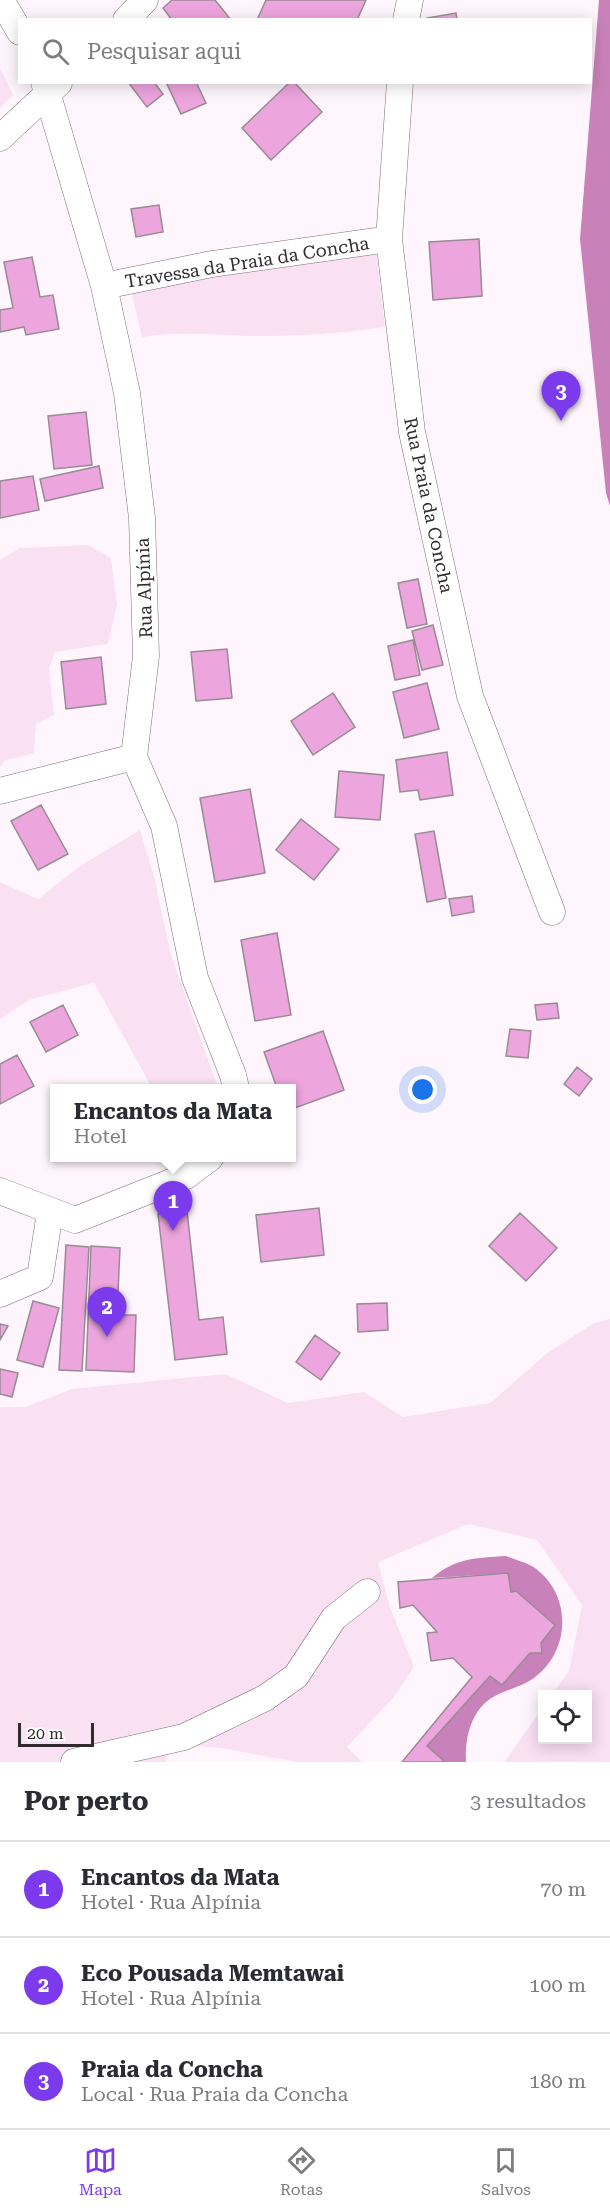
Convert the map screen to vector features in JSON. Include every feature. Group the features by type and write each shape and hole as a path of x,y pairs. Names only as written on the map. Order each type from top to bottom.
{"street":[{"path":"0,0 18,29"},
{"path":"128,18 145,0"},
{"path":"406,18 410,0"},
{"name":"Rua Praia da Concha","path":"400,84 389,239 412,432 470,696 552,912"},
{"path":"0,138 50,86"},
{"name":"Rua Alpínia","path":"50,86 104,286 127,393 142,518 146,656 134,757"},
{"name":"Travessa da Praia da Concha","path":"104,286 212,264 389,239"},
{"path":"0,790 134,757 164,826 195,978 235,1084"},
{"path":"0,1191 75,1220 186,1176 205,1162"},
{"path":"0,1294 40,1277 50,1212"},
{"path":"74,1762 184,1737 265,1698 296,1676 334,1618 367,1592"}],"shaded area":[{"path":"599,0 610,0 610,506 606,493 580,239"},
{"path":"0,68 13,95 0,108"},
{"path":"376,250 385,327 302,335 184,334 142,337 131,291"},
{"path":"88,545 111,558 117,605 108,644 55,652 49,669 54,715 36,724 34,753 4,761 0,767 0,560 20,548"},
{"path":"140,830 154,876 171,955 217,1084 150,1084 94,983 29,1000 0,1019 0,882 38,899 80,866"},
{"path":"610,1319 610,1762 504,1762 538,1715 538,1744 592,1744 592,1690 555,1690 569,1671 582,1605 537,1540 468,1524 378,1562 390,1607 414,1667 394,1697 347,1747 362,1762 296,1762 221,1748 170,1744 166,1762 0,1762 0,1407 25,1407 72,1389 225,1374 288,1403 364,1392 403,1417 490,1403 546,1354 594,1323"},
{"path":"506,1556 535,1568 556,1593 561,1608 560,1639 555,1654 534,1678 496,1695 480,1709 469,1731 466,1762 445,1762 427,1746 490,1676 502,1685 555,1625 516,1591 511,1592 508,1573 432,1578 449,1566 458,1563"}],"building":[{"path":"172,0 215,0 229,18 170,18 163,8"},
{"path":"266,0 366,0 358,18 258,18"},
{"path":"456,13 457,18 427,18"},
{"path":"130,84 156,84 163,94 147,107"},
{"path":"167,84 197,84 206,103 181,114"},
{"path":"288,84 296,84 322,112 271,160 242,128"},
{"path":"159,205 163,232 136,237 131,209"},
{"path":"479,239 482,296 433,300 429,242"},
{"path":"32,257 40,297 53,295 59,329 26,335 24,327 0,332 0,310 13,308 4,262"},
{"path":"86,412 92,465 54,469 48,416"},
{"path":"99,466 103,488 45,501 40,479"},
{"path":"33,476 39,510 0,518 0,481"},
{"path":"418,579 427,624 407,628 398,583"},
{"path":"433,625 443,665 422,670 412,631"},
{"path":"413,640 420,675 395,680 388,646"},
{"path":"227,649 232,698 196,701 191,652"},
{"path":"101,657 106,704 66,709 61,662"},
{"path":"427,683 439,729 404,738 393,692"},
{"path":"333,693 355,727 313,755 291,721"},
{"path":"447,752 453,795 420,800 418,790 400,792 396,760"},
{"path":"339,771 384,775 380,820 335,817"},
{"path":"250,789 265,873 215,882 200,798"},
{"path":"41,805 68,854 38,870 11,821"},
{"path":"301,819 339,849 314,880 276,850"},
{"path":"434,831 446,898 427,902 415,834"},
{"path":"472,896 474,912 452,916 449,899"},
{"path":"277,933 291,1015 255,1021 241,940"},
{"path":"557,1003 559,1018 537,1020 535,1005"},
{"path":"63,1005 78,1035 46,1052 30,1022"},
{"path":"510,1029 531,1031 528,1058 506,1056"},
{"path":"323,1031 344,1090 296,1108 296,1084 276,1084 264,1052"},
{"path":"17,1055 34,1086 0,1104 0,1064"},
{"path":"577,1067 592,1079 579,1096 564,1084"},
{"path":"319,1208 324,1255 261,1262 256,1215"},
{"path":"187,1211 199,1320 223,1317 227,1354 175,1360 158,1214"},
{"path":"520,1213 557,1248 526,1281 489,1246"},
{"path":"66,1245 89,1247 82,1371 59,1370"},
{"path":"91,1246 120,1248 117,1315 136,1315 134,1372 86,1370"},
{"path":"33,1301 59,1308 43,1367 17,1360"},
{"path":"387,1303 388,1330 358,1332 357,1304"},
{"path":"0,1324 8,1326 0,1340"},
{"path":"315,1335 340,1353 321,1380 296,1362"},
{"path":"0,1369 18,1373 12,1397 0,1394"},
{"path":"508,1573 511,1592 516,1591 555,1625 541,1643 542,1653 530,1653 502,1685 490,1676 427,1746 445,1762 402,1762 472,1677 453,1658 431,1661 427,1633 437,1632 413,1605 400,1608 398,1582"}],"place":[{"name":"Praia da Concha","path":"561,421"},
{"name":"Encantos da Mata","path":"173,1231"},
{"name":"Eco Pousada Memtawai","path":"107,1337"}]}
